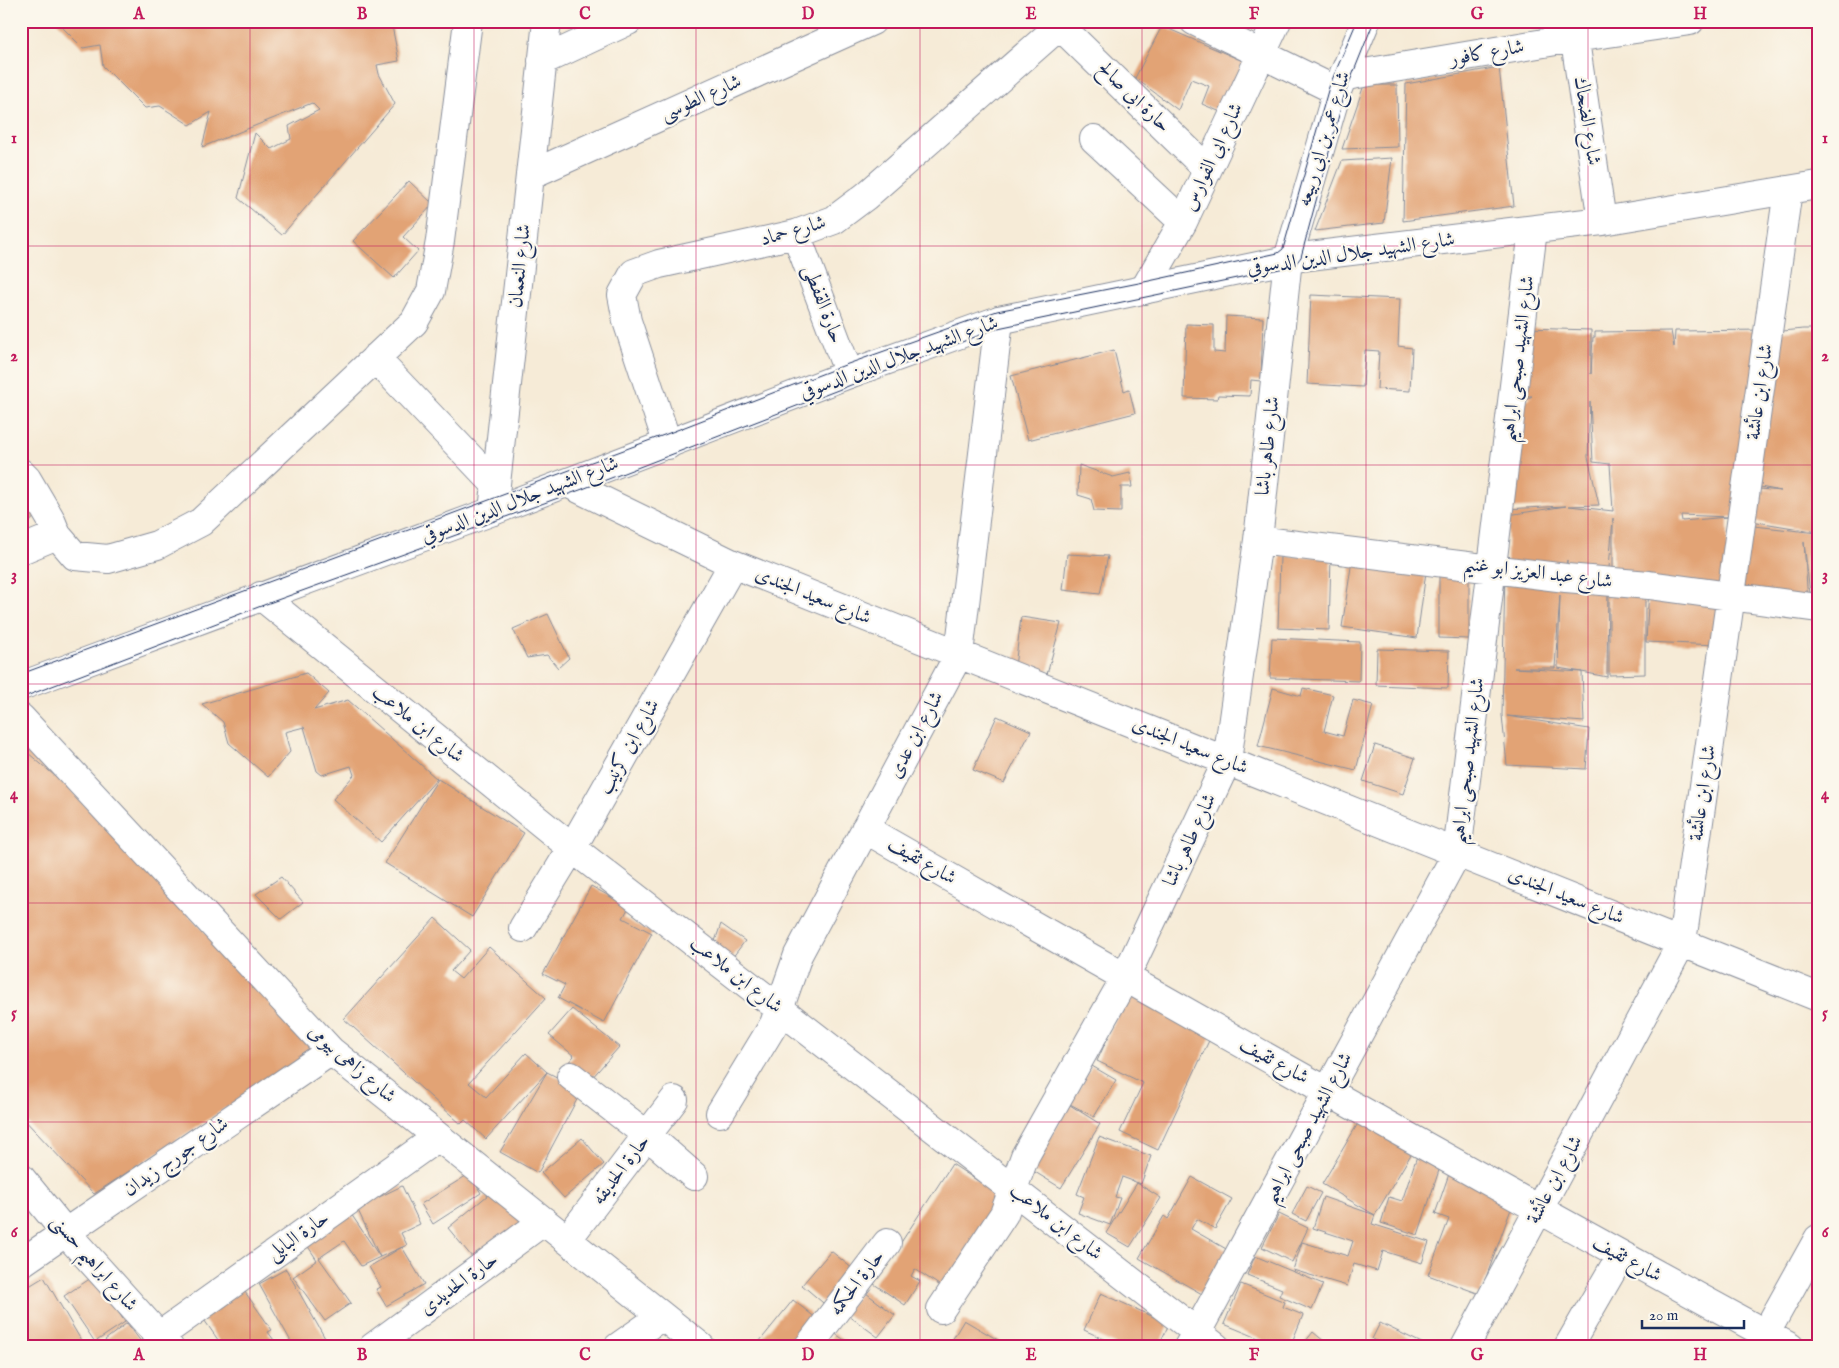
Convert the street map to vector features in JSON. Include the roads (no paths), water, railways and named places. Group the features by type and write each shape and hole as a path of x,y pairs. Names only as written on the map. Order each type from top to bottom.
{"street":[{"path":"21,473 27,479 50,518 57,535 75,556 108,559 157,544 201,522 414,322 431,291 440,241 468,21"},
{"name":"شارع النعمان","path":"493,511 547,21"},
{"path":"542,61 628,21"},
{"name":"شارع الطوسى","path":"530,175 872,21"},
{"path":"1194,21 1262,55 1340,82"},
{"name":"شارع ابى الفوارس","path":"1144,290 1183,222 1277,21"},
{"name":"شارع عمر بن ابى ربيعه","path":"1288,259 1340,82 1366,21"},
{"name":"شارع كافور","path":"1340,82 1352,75 1573,30 1690,21"},
{"name":"حارة ابى صالح","path":"1062,23 1207,169"},
{"name":"شارع حماد","path":"668,445 627,321 622,296 634,273 659,264 796,234 834,220 866,196 1062,23"},
{"name":"شارع الضحاك","path":"1573,30 1602,221"},
{"path":"1094,139 1183,222"},
{"name":"شارع الشهيد جلال الدين الدسوقي","path":"21,686 493,511 849,374 999,320 1288,259 1602,221 1818,185"},
{"name":"شارع ابن عائشة","path":"1465,1347 1682,942 1788,190"},
{"name":"شارع الشهيد صبحى ابراهيم","path":"1200,1342 1328,1092 1457,853 1533,230"},
{"name":"حارة القفطى","path":"796,234 849,374"},
{"name":"شارع طاهر باشا","path":"941,1309 1004,1214 1026,1156 1125,978 1227,761 1258,540 1288,259"},
{"name":"شارع ابن عدى","path":"720,1113 767,1039 780,1009 798,955 959,654 999,320"},
{"path":"375,358 496,484"},
{"name":"شارع سعيد الجندى","path":"567,483 733,564 1818,997"},
{"path":"21,550 57,535"},
{"name":"شارع عبد العزيز ابو غنيم","path":"1258,540 1566,578 1649,585 1818,608"},
{"name":"شارع ابن كرنيب","path":"523,928 572,848 733,564"},
{"name":"شارع ابن ملاعب","path":"261,596 572,848 1013,1189 1200,1342"},
{"name":"شارع زاهى بيومى","path":"21,718 331,1050 701,1347"},
{"name":"شارع ثقيف","path":"865,829 1125,978 1621,1255 1762,1340 1790,1347"},
{"name":"شارع جورج زيدان","path":"21,1263 331,1050"},
{"path":"571,1076 647,1135 694,1176"},
{"name":"حارة الحديقه","path":"567,1240 674,1100"},
{"name":"حارة البابلى","path":"164,1341 438,1136"},
{"name":"شارع ابراهيم حسنى","path":"21,1178 66,1233 164,1341"},
{"name":"حارة الحديدى","path":"373,1347 544,1221"},
{"path":"1762,1340 1818,1239"},
{"name":"حارة الحكمه","path":"808,1347 887,1243"},
{"path":"1568,1347 1621,1255"},
{"path":"618,1347 662,1316"}],"tram line":[{"path":"21,674 664,435 845,365 997,311 1278,253 1283,249 1329,87 1357,21"},
{"path":"21,698 269,603 580,490 998,328 1294,266 1301,257 1344,96 1374,21"}]}
